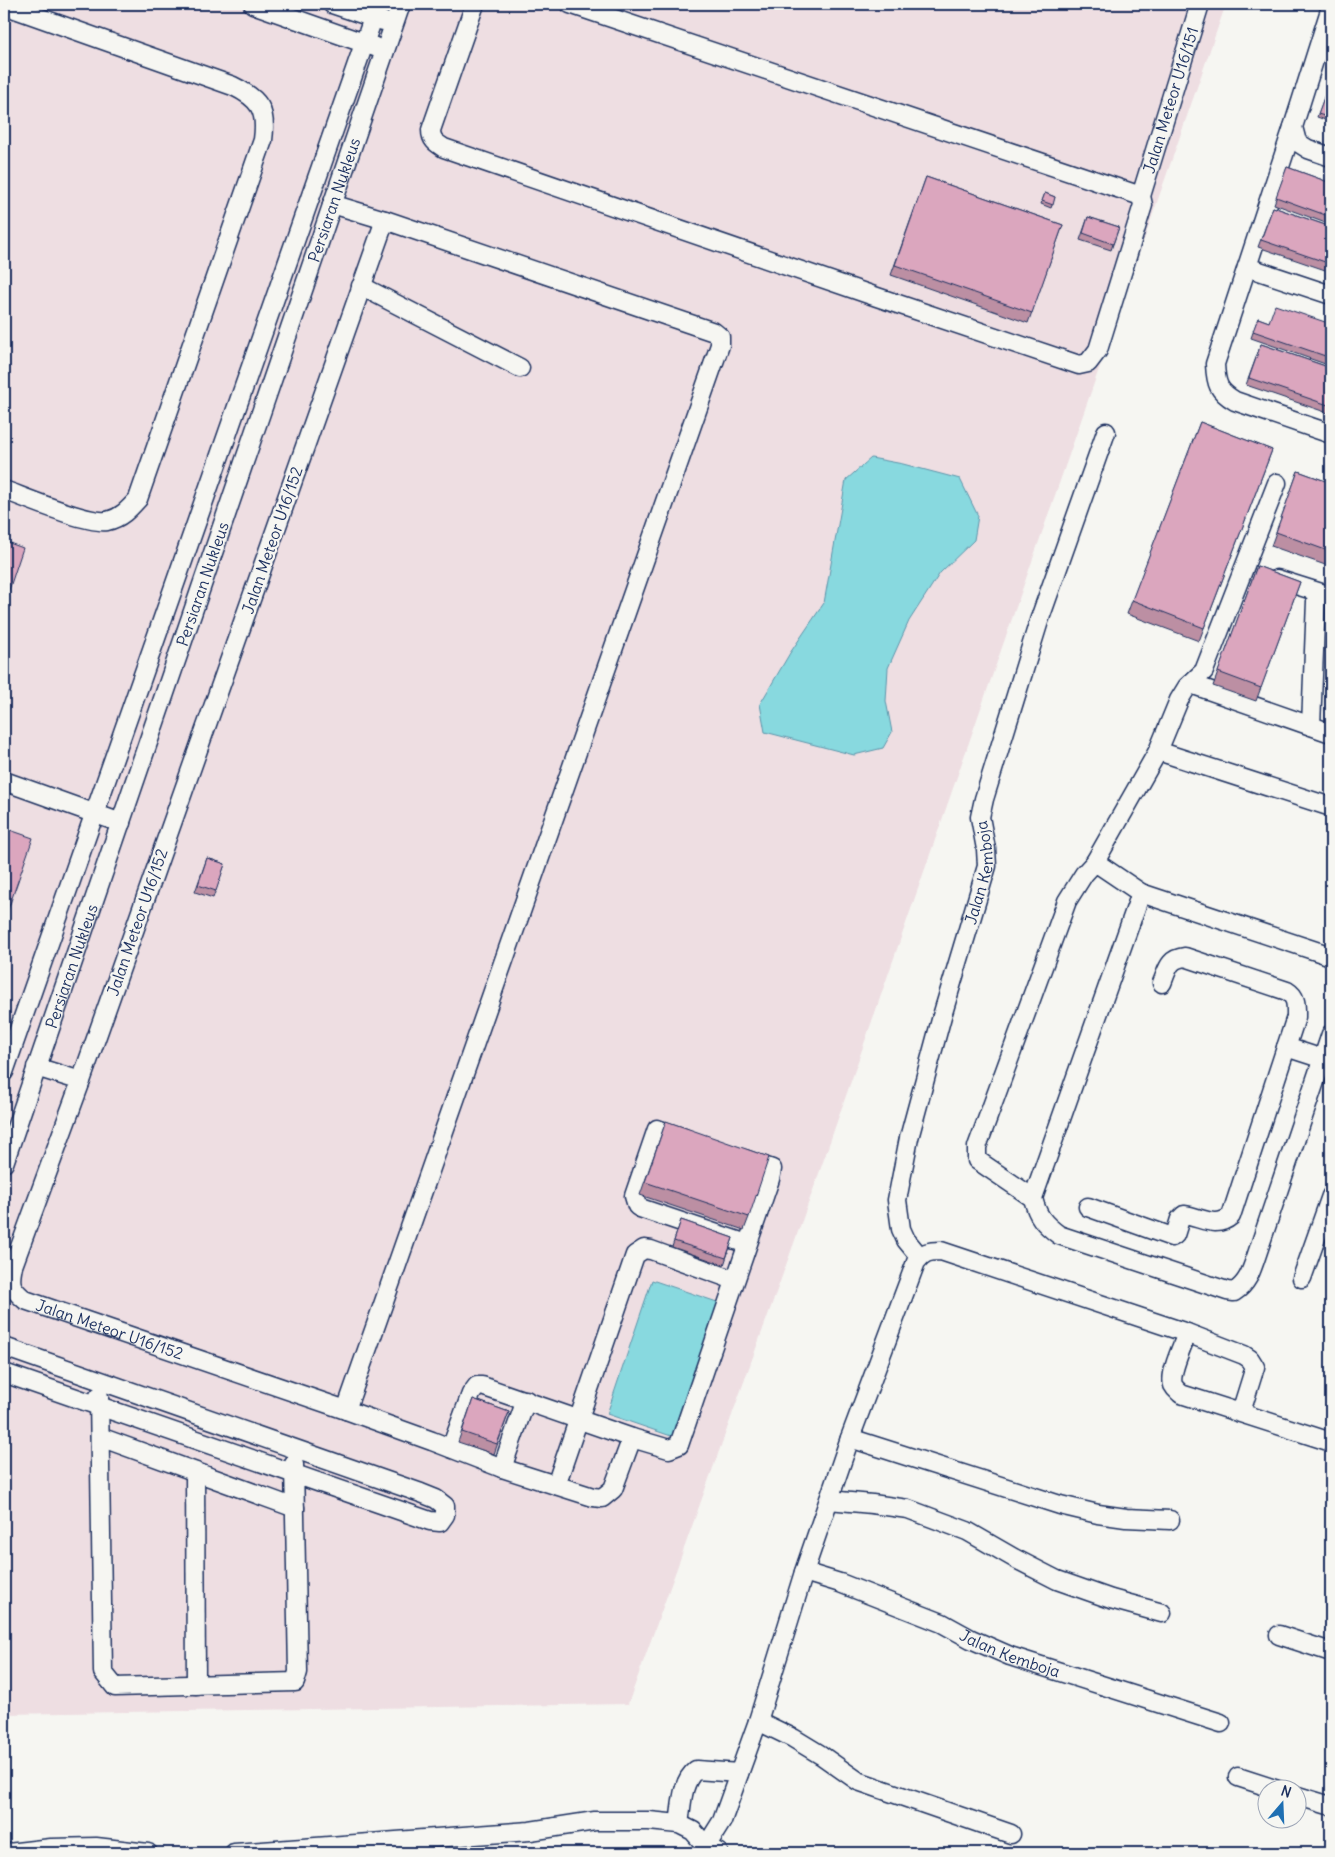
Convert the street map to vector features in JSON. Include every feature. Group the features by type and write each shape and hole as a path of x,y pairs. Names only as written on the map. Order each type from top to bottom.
{"street":[{"path":"252,4 385,50"},
{"path":"332,4 375,11 394,25"},
{"name":"Persiaran Nukleus","path":"4,1163 401,4"},
{"name":"Jalan Meteor U16/151","path":"475,4 431,130 431,136 436,143 444,148 1079,365 1088,363 1098,350 1143,205 1141,196 1200,4"},
{"path":"570,4 1141,196"},
{"path":"4,5 233,86 250,94 261,107 265,123 263,140 138,499 129,510 120,516 107,521 90,521 4,490"},
{"name":"Persiaran Nukleus","path":"4,1072 375,11"},
{"path":"1331,12 1295,135 1247,267 1215,364 1216,379 1222,394 1235,401 1331,434"},
{"path":"1295,135 1308,149 1331,157"},
{"path":"332,204 385,220 714,332 720,337 720,345 346,1410 502,1468 593,1497 602,1498 613,1489 632,1438"},
{"name":"Jalan Meteor U16/152","path":"346,1410 25,1300 13,1290 10,1280 13,1266 81,1081 385,220"},
{"path":"1247,267 1331,295"},
{"path":"361,286 520,368"},
{"name":"Jalan Kemboja","path":"920,1257 906,1240 901,1229 898,1200 909,1138 986,866 986,849 980,818 984,799 1039,621 1106,432"},
{"path":"1033,1198 977,1160 976,1147 1067,902 1084,874 1095,862 1158,751 1179,700 1204,671 1277,483"},
{"path":"1244,568 1325,595"},
{"path":"1312,726 1316,601 1325,595"},
{"path":"1191,684 1331,733"},
{"path":"1158,751 1331,806"},
{"path":"4,781 121,823"},
{"path":"1095,862 1141,893 1331,956"},
{"path":"1141,893 1033,1198 1036,1212 1045,1226 1058,1235 1234,1292 1240,1288 1248,1279 1331,1034"},
{"path":"1088,1207 1172,1237 1175,1235 1180,1219 1184,1215 1216,1224 1231,1216 1296,1017 1296,1005 1293,995 1287,991 1185,957 1176,958 1171,963 1162,983"},
{"path":"1286,1047 1323,1058"},
{"path":"36,1067 81,1081"},
{"path":"701,1144 657,1129 634,1196 637,1206 747,1244"},
{"path":"452,1448 471,1394 477,1386 526,1400 632,1438 669,1449 679,1445 770,1179 772,1168 728,1153"},
{"path":"1302,1278 1331,1196"},
{"path":"556,1485 635,1255 644,1249 651,1250 734,1280"},
{"path":"234,1853 530,1831 595,1821 649,1821 679,1824 692,1831 709,1851 722,1821 758,1721 804,1572 850,1438 920,1257 930,1250 941,1251 1187,1333 1244,1355 1250,1359 1255,1367 1242,1412"},
{"path":"1187,1333 1172,1382 1174,1388 1181,1394 1331,1442"},
{"path":"4,1347 428,1496 444,1506 446,1515 440,1522 430,1522 4,1373"},
{"path":"99,1380 103,1672 115,1687 295,1682 298,1672 294,1449"},
{"path":"502,1468 526,1400"},
{"path":"100,1437 295,1508"},
{"path":"850,1438 1060,1505 1126,1518 1170,1520"},
{"path":"195,1472 196,1685"},
{"path":"829,1500 908,1509 967,1531 1057,1580 1162,1613"},
{"name":"Jalan Kemboja","path":"804,1572 840,1583 942,1623 971,1639 1010,1656 1221,1723"},
{"path":"1279,1635 1331,1652"},
{"path":"758,1721 807,1747 858,1781 1011,1834"},
{"path":"679,1824 684,1790 689,1776 696,1770 739,1773"},
{"path":"1238,1777 1258,1784"},
{"path":"1308,1799 1331,1806"},
{"path":"8,1853 51,1848 96,1847 148,1853"}],"shaded area":[{"path":"4,4 1226,4 817,1179 628,1704 4,1714"}],"water":[{"path":"871,458 903,464 960,479 978,516 974,540 940,573 909,621 888,668 886,701 892,732 883,748 854,755 765,732 760,704 790,653 824,603 846,480"},
{"path":"652,1280 720,1303 674,1437 607,1414"}],"building":[{"path":"1331,82 1331,118 1318,114"},
{"path":"1287,167 1331,183 1331,217 1276,197"},
{"path":"926,177 1063,225 1032,313 895,265"},
{"path":"1045,193 1055,197 1053,205 1042,201"},
{"path":"1273,207 1331,227 1331,264 1261,240"},
{"path":"1088,217 1119,227 1113,244 1083,233"},
{"path":"1275,305 1331,324 1331,358 1253,331 1258,318 1269,322"},
{"path":"1261,344 1331,368 1331,406 1249,378"},
{"path":"1200,422 1272,450 1204,628 1132,600"},
{"path":"1298,471 1331,483 1331,552 1276,532"},
{"path":"4,541 23,548 4,605"},
{"path":"1257,566 1300,582 1261,688 1218,672"},
{"path":"4,828 33,838 4,921"},
{"path":"207,858 225,864 216,891 198,885"},
{"path":"666,1121 769,1157 749,1217 645,1182"},
{"path":"681,1220 733,1238 726,1258 674,1241"},
{"path":"473,1399 509,1412 497,1444 462,1432"}]}
